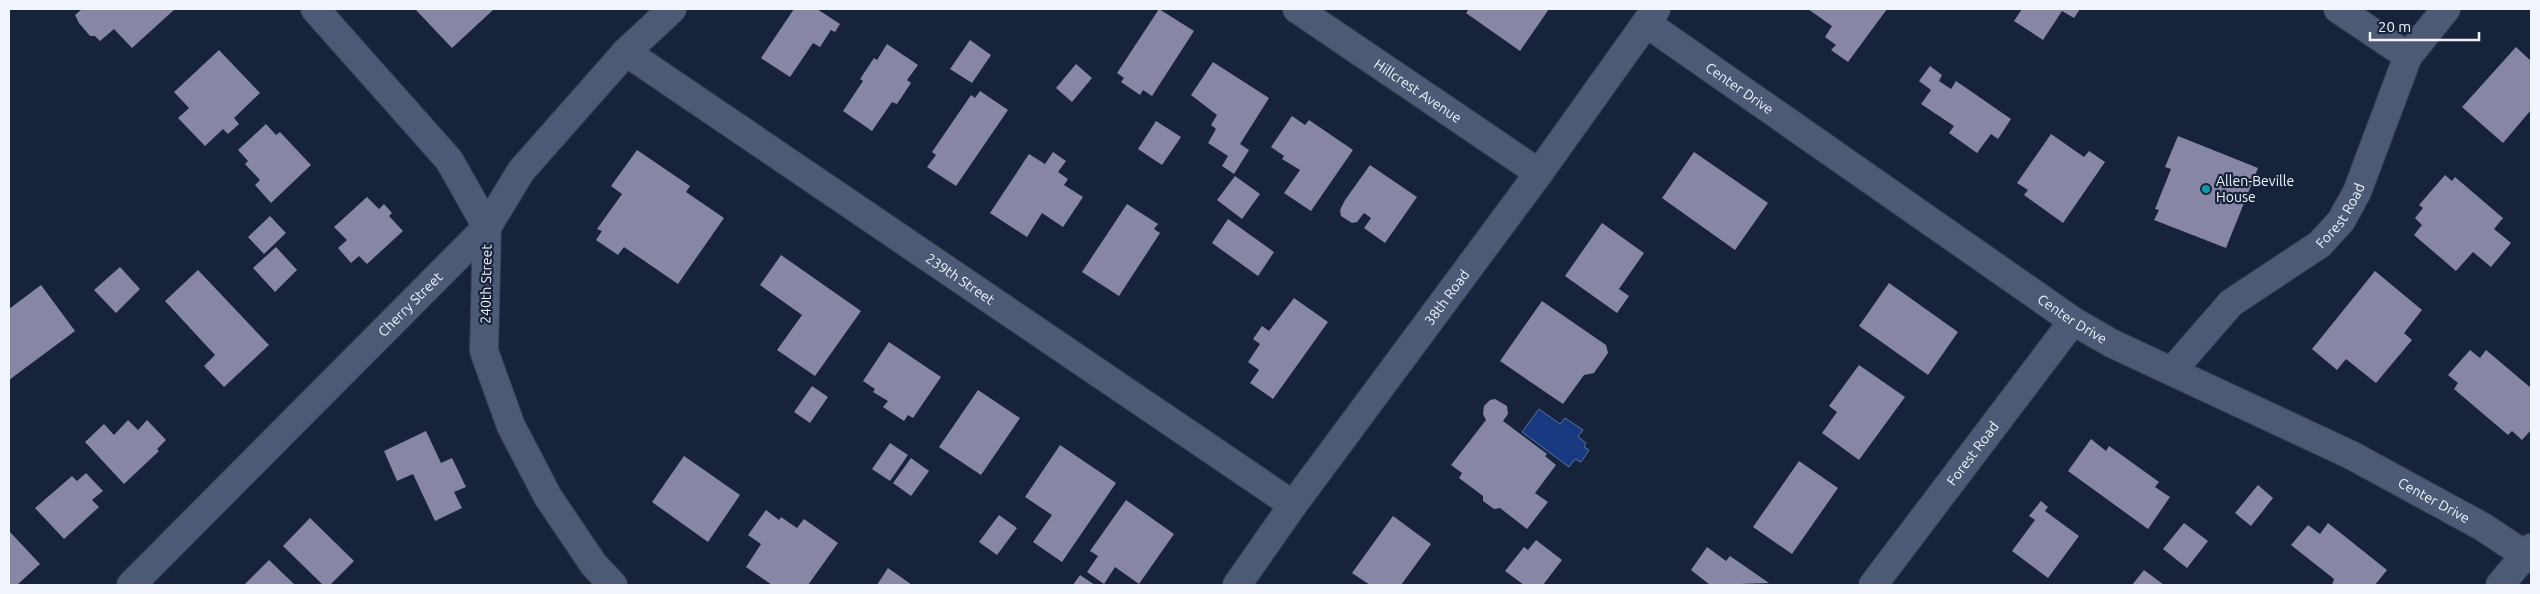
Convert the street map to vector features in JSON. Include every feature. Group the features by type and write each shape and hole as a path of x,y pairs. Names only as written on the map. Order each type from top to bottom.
{"street":[{"name":"240th Street","path":"315,9 449,160 487,227 484,352 511,426 548,497 594,565 613,585"},
{"name":"Cherry Street","path":"131,585 487,227 521,171 626,52 672,9"},
{"name":"Hillcrest Avenue","path":"1297,9 1539,173"},
{"path":"2338,9 2408,56"},
{"name":"Forest Road","path":"2172,371 2231,303 2320,244 2341,221 2357,192 2408,56 2446,9"},
{"name":"38th Road","path":"1238,585 1293,505 1539,173 1651,16"},
{"name":"Center Drive","path":"1651,16 2072,321 2111,342 2351,455 2529,554"},
{"name":"239th Street","path":"626,52 1293,505"},
{"name":"Forest Road","path":"1873,585 2072,321"},
{"path":"2500,585 2529,554"}],"water":[{"path":"1539,409 1560,424 1565,418 1583,430 1578,437 1586,443 1584,447 1589,450 1581,462 1575,459 1569,467 1522,432"}],"building":[{"path":"82,9 175,9 132,48 114,29 100,41 95,36 90,36 75,15"},
{"path":"415,9 494,9 452,48"},
{"path":"794,9 817,9 840,24 835,32 831,30 820,47 813,43 790,77 761,58"},
{"path":"1159,9 1194,31 1152,96 1143,90 1140,95 1121,82 1124,78 1117,73"},
{"path":"1469,9 1549,9 1520,51 1466,13"},
{"path":"1808,9 1887,9 1848,62 1831,50 1836,45 1825,37 1832,26"},
{"path":"2022,9 2080,9 2074,18 2062,11 2043,40 2014,21"},
{"path":"970,40 991,55 972,83 950,69"},
{"path":"887,44 918,65 907,80 911,83 897,104 892,102 872,131 843,111 863,81 860,79 874,58 877,60"},
{"path":"2516,47 2531,61 2531,110 2503,143 2462,107"},
{"path":"219,50 260,93 234,118 239,124 228,134 223,129 205,146 178,118 189,108 174,92"},
{"path":"1213,62 1269,98 1240,144 1249,150 1234,174 1222,166 1228,156 1208,143 1216,129 1211,125 1217,115 1191,95"},
{"path":"1076,64 1092,78 1072,102 1056,88"},
{"path":"1930,66 1942,75 1939,81 1951,89 1956,81 2011,119 1998,139 1991,134 1977,153 1949,133 1954,126 1921,104 1931,90 1919,81"},
{"path":"980,91 1008,110 956,186 927,167 936,155 932,152 971,95 975,98"},
{"path":"1292,116 1305,125 1309,120 1353,150 1311,211 1284,193 1300,170 1282,159 1284,156 1271,147"},
{"path":"1156,121 1181,137 1162,165 1138,149"},
{"path":"266,124 276,135 280,132 311,165 271,203 255,185 260,180 245,164 248,161 238,150"},
{"path":"2051,134 2084,157 2089,151 2105,162 2063,223 2024,195 2028,190 2017,183"},
{"name":"Allen-Beville House","path":"2178,136 2258,168 2226,248 2154,220 2159,210 2155,209 2171,169 2165,167"},
{"path":"637,150 690,186 686,192 724,218 678,284 624,247 618,255 596,240 602,231 597,229 622,194 611,186"},
{"path":"1053,152 1066,161 1058,172 1068,179 1064,185 1083,197 1063,227 1042,213 1027,237 990,213 1029,154 1045,164"},
{"path":"1694,152 1768,203 1735,250 1662,198"},
{"path":"1370,165 1417,197 1385,243 1364,228 1371,218 1364,213 1357,222 1352,223 1341,216 1340,210 1345,200"},
{"path":"2445,175 2452,181 2455,177 2503,218 2494,229 2511,243 2491,267 2473,252 2456,271 2414,235 2422,225 2415,218 2423,208 2419,205"},
{"path":"1235,176 1260,194 1242,219 1217,200"},
{"path":"367,197 379,209 384,204 392,213 389,216 403,231 367,264 359,256 351,263 338,248 347,240 334,227"},
{"path":"1127,204 1158,224 1154,229 1160,233 1119,296 1082,272"},
{"path":"270,216 286,233 264,254 248,237"},
{"path":"1228,219 1274,252 1258,276 1212,243"},
{"path":"1602,223 1644,253 1619,289 1629,296 1617,313 1565,276"},
{"path":"276,247 297,270 275,292 253,268"},
{"path":"781,255 861,311 815,376 777,350 802,315 760,285"},
{"path":"120,267 140,289 116,313 94,290"},
{"path":"198,270 269,345 224,387 204,366 215,355 165,301"},
{"path":"2375,271 2422,310 2404,333 2412,340 2376,383 2346,359 2337,370 2312,349"},
{"path":"1889,283 1958,332 1928,375 1859,326"},
{"path":"41,285 75,331 9,380 9,309"},
{"path":"1294,298 1328,322 1273,399 1250,383 1259,370 1248,362 1260,344 1253,339 1262,326 1269,331"},
{"path":"1542,301 1606,345 1608,353 1594,373 1584,375 1563,404 1500,361"},
{"path":"889,342 941,377 913,418 908,415 904,421 883,407 888,401 873,392 875,389 863,381"},
{"path":"2470,350 2480,358 2486,350 2531,388 2531,430 2522,440 2512,431 2508,435 2454,389 2458,383 2448,375"},
{"path":"1859,365 1905,397 1859,460 1822,433 1837,412 1829,406"},
{"path":"812,386 828,397 810,423 794,412"},
{"path":"978,390 1020,418 981,475 939,447"},
{"path":"1495,399 1507,406 1508,414 1503,421 1547,454 1545,456 1556,465 1535,493 1548,502 1527,529 1500,508 1494,509 1483,501 1483,496 1459,478 1462,473 1451,465 1486,420 1483,414 1484,406 1490,400"},
{"path":"128,420 138,430 147,420 166,440 157,449 159,451 124,484 85,442 104,424 114,435"},
{"path":"426,431 441,463 452,458 466,487 454,492 462,508 435,521 413,474 397,481 384,451"},
{"path":"2091,439 2106,451 2109,446 2159,482 2155,487 2170,497 2148,529 2068,471"},
{"path":"890,443 908,455 890,481 872,469"},
{"path":"1060,445 1116,483 1062,562 1033,542 1052,515 1025,497"},
{"path":"684,456 740,495 708,542 652,502"},
{"path":"911,458 929,471 911,496 893,483"},
{"path":"1799,461 1838,488 1792,554 1753,527"},
{"path":"86,473 103,491 92,500 99,507 64,539 35,508 72,476 77,481"},
{"path":"2258,485 2273,498 2251,526 2235,513"},
{"path":"1126,500 1174,534 1139,584 1115,567 1104,584 1087,572 1098,556 1090,551"},
{"path":"2041,501 2048,507 2045,511 2079,536 2048,578 2012,551 2035,520 2029,516"},
{"path":"766,510 779,520 781,517 797,528 804,519 838,543 808,585 772,585 746,567 761,544 748,535"},
{"path":"999,515 1017,528 997,555 979,542"},
{"path":"1393,516 1431,544 1401,585 1370,585 1352,573"},
{"path":"310,518 354,561 330,585 323,585 283,546"},
{"path":"2184,523 2208,541 2187,568 2163,549"},
{"path":"2328,523 2387,570 2375,585 2332,585 2334,579 2291,545 2308,525 2320,534"},
{"path":"9,531 40,564 17,585 9,585"},
{"path":"1536,540 1562,560 1543,585 1524,585 1505,571 1524,547 1528,550"},
{"path":"1707,547 1726,561 1730,556 1769,583 1710,585 1691,570"},
{"path":"269,560 295,585 244,585"},
{"path":"888,568 912,585 877,585"},
{"path":"2144,570 2164,585 2132,585"},
{"path":"1080,575 1095,585 1073,585"}],"place":[{"name":"Allen-Beville House","path":"2206,189"}]}
